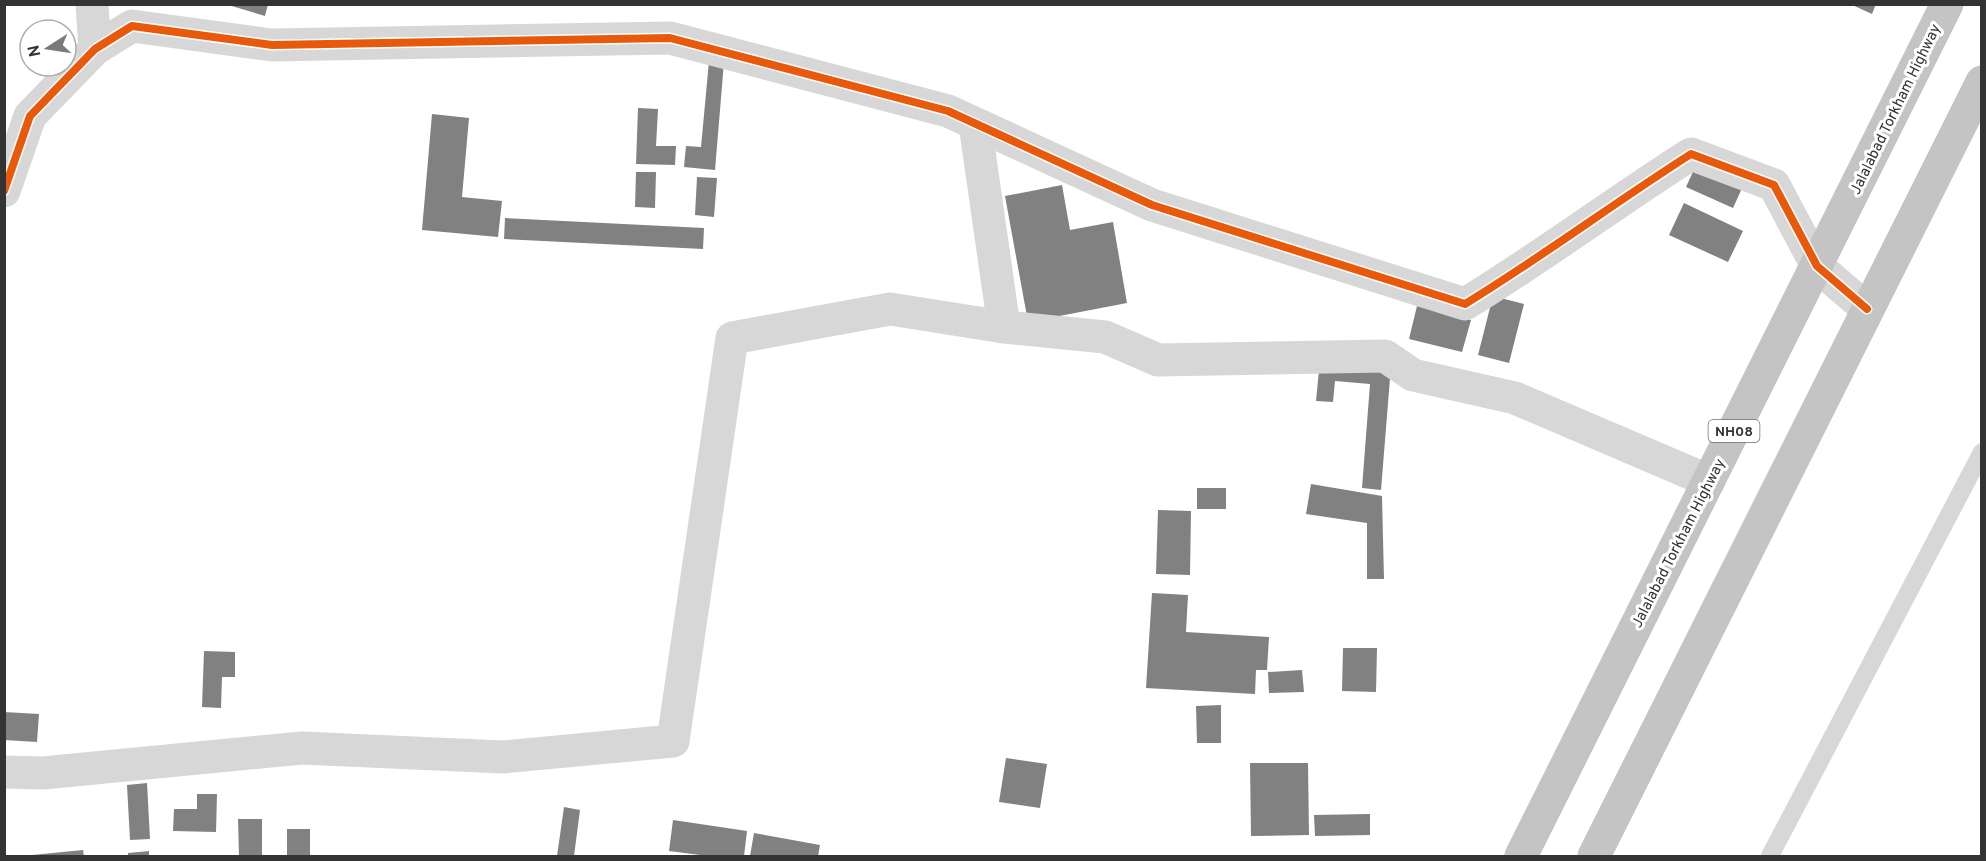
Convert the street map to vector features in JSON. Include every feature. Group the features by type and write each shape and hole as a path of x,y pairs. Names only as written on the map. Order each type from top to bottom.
{"highway":[{"name":"Jalalabad Torkham Highway","path":"1521,856 1947,4"},
{"path":"1594,856 1982,82"}],"street":[{"path":"92,4 95,50"},
{"path":"4,191 30,116 95,50 132,26 272,45 670,38 948,111 1152,205 1465,304 1525,267 1623,197 1691,154 1774,185 1817,266 1867,309"},
{"path":"975,124 1004,327"},
{"path":"4,772 43,773 302,748 503,757 673,741 732,338 890,309 1004,327 1105,338 1158,360 1385,356 1413,375 1515,398 1709,482"}],"lane":[{"path":"1770,856 1982,452"}],"building":[{"path":"225,4 268,4 265,16"},
{"path":"1850,4 1876,4 1872,14"},
{"path":"709,61 724,62 715,170 684,167 686,146 701,147"},
{"path":"638,108 658,109 656,146 676,146 675,165 636,164"},
{"path":"432,114 469,118 462,197 502,201 498,237 422,230"},
{"path":"1696,165 1743,186 1733,208 1686,187"},
{"path":"636,172 656,172 655,208 635,207"},
{"path":"697,177 717,178 714,217 695,215"},
{"path":"1062,185 1070,230 1113,222 1127,303 1028,322 1005,196"},
{"path":"1684,203 1743,231 1728,262 1669,235"},
{"path":"505,218 704,228 703,249 504,239"},
{"path":"1493,296 1524,304 1509,363 1478,355"},
{"path":"1417,306 1471,320 1462,352 1409,339"},
{"path":"1320,360 1391,366 1381,490 1362,488 1370,384 1335,381 1333,402 1316,401"},
{"path":"1311,484 1382,496 1384,579 1367,579 1367,523 1306,514"},
{"path":"1197,488 1226,488 1226,509 1197,509"},
{"path":"1158,510 1191,511 1190,575 1156,574"},
{"path":"1152,593 1188,595 1186,632 1269,637 1267,670 1256,670 1255,694 1146,688"},
{"path":"1343,648 1377,648 1376,692 1342,691"},
{"path":"204,651 235,652 235,677 222,677 221,708 202,707"},
{"path":"1302,670 1304,692 1269,693 1268,672"},
{"path":"1221,705 1221,743 1197,743 1196,706"},
{"path":"4,712 39,714 37,742 4,740"},
{"path":"1006,758 1047,764 1040,808 999,802"},
{"path":"1250,763 1308,763 1309,835 1251,836"},
{"path":"147,783 150,839 130,840 127,785"},
{"path":"197,794 217,794 216,832 173,831 174,809 197,809"},
{"path":"564,807 580,810 574,856 557,856"},
{"path":"1370,814 1370,835 1315,836 1314,815"},
{"path":"238,819 262,819 262,856 239,856"},
{"path":"673,820 747,831 744,856 708,856 669,851"},
{"path":"287,829 310,829 310,856 287,856"},
{"path":"754,833 820,845 818,856 750,856"},
{"path":"83,850 84,856 32,856 32,855"},
{"path":"149,851 149,856 128,856 128,853"}],"cycle path":[{"path":"4,191 30,116 95,49 132,26 272,45 670,38 948,111 1152,205 1465,304 1691,154 1774,185 1817,266 1867,309"}]}
